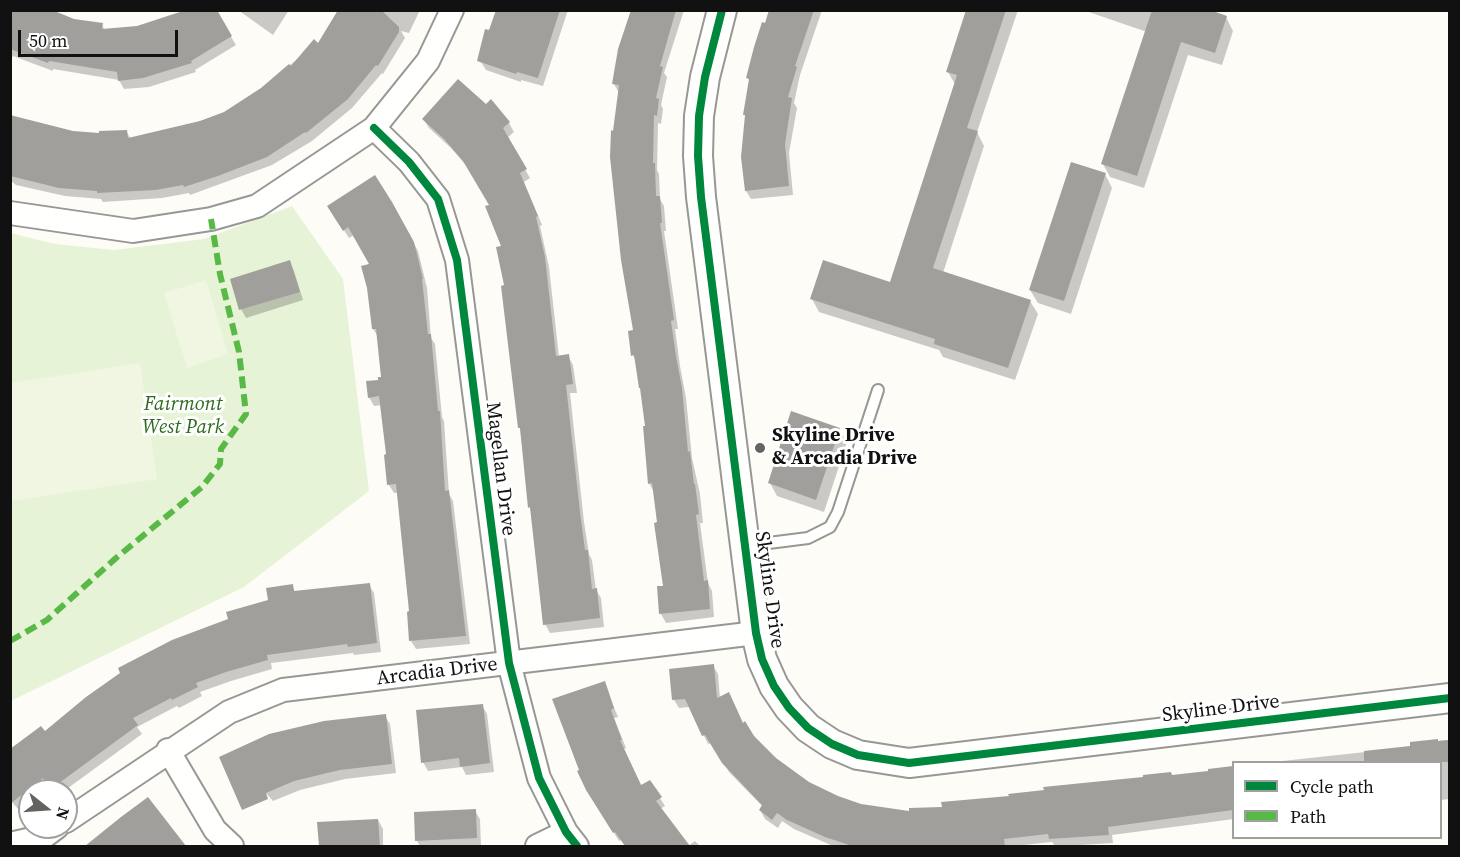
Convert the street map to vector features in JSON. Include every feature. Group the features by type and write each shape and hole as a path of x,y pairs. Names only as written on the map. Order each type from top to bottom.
{"street":[{"path":"10,213 133,231 211,219 257,206 374,128 428,61 453,10"},
{"name":"Skyline Drive","path":"722,10 705,77 699,116 698,156 701,197 756,633 762,659 774,686 789,708 808,728 832,744 858,755 909,763 1449,698"},
{"name":"Magellan Drive","path":"374,128 409,162 438,199 457,260 509,663 539,778 572,839"},
{"name":"Arcadia Drive","path":"78,813 168,750 229,712 283,690 756,633"},
{"path":"168,750 215,830 232,846"},
{"path":"10,844 32,839"},
{"path":"537,846 572,839"}],"lane":[{"path":"745,546 808,538 830,527 838,512 878,390"}],"green space":[{"name":"Fairmont West Park","path":"292,206 343,279 369,491 244,587 11,701 10,233 55,244 114,250 204,239"},
{"path":"206,280 228,354 187,368 164,293"},
{"path":"140,363 157,479 11,501 11,383"}],"building":[{"path":"10,10 52,10 74,19 103,23 102,29 137,26 186,10 217,10 232,36 191,61 192,63 143,78 118,81 117,72 49,61 48,63 10,49"},
{"path":"338,10 381,10 399,27 399,32 378,66 376,65 348,99 306,133 267,157 184,187 183,185 156,190 97,193 97,191 59,188 10,176 10,115 73,131 99,133 99,131 127,130 128,138 200,121 224,112 261,88 289,64 291,66 314,39 318,43"},
{"path":"496,10 560,10 538,78 517,72 516,74 477,61 485,29 489,30"},
{"path":"631,10 676,10 660,66 663,67 656,98 659,99 657,116 654,115 653,163 655,163 656,196 660,196 662,223 660,223 674,320 671,321 682,388 688,452 690,451 699,514 696,515 704,581 708,580 710,609 659,614 657,586 663,586 654,523 657,522 652,483 648,484 643,426 645,426 640,388 634,355 631,356 628,331 633,330 621,260 610,157 611,130 613,131 619,85 612,84 618,49"},
{"path":"769,10 814,10 795,66 797,67 788,97 792,98 785,144 789,186 745,191 741,157 745,115 743,115 749,79 746,78 762,22 765,23"},
{"path":"966,10 1006,10 967,128 978,131 933,268 1031,300 1008,368 934,344 935,339 810,299 823,260 890,282 957,75 946,72"},
{"path":"1152,10 1210,10 1227,16 1215,53 1181,42 1137,176 1101,164"},
{"path":"458,79 486,104 491,99 510,122 503,128 527,169 520,173 538,216 536,217 545,257 556,356 569,354 573,384 566,385 580,512 585,550 588,550 592,589 597,588 600,618 543,625 501,286 504,285 496,247 501,246 485,206 489,205 463,161 422,119"},
{"path":"1071,162 1106,173 1064,301 1029,290"},
{"path":"375,175 414,242 423,279 428,334 431,334 438,411 440,411 445,491 449,490 466,636 409,641 407,612 409,611 396,484 387,485 379,396 368,398 366,381 378,380 378,377 381,377 376,329 372,329 367,288 361,266 369,264 348,227 343,231 327,206"},
{"path":"290,260 300,292 239,310 230,279"},
{"path":"791,411 840,428 816,500 768,483"},
{"path":"370,583 377,643 348,647 347,644 267,655 268,660 196,683 198,687 133,718 138,725 65,779 18,779 18,798 10,804 10,749 41,726 45,731 86,697 120,673 118,668 172,640 228,619 226,612 268,600 266,588 293,584 294,591"},
{"path":"714,664 717,698 729,692 743,723 745,721 754,736 776,758 809,782 861,804 909,811 909,808 942,807 941,802 1009,796 1008,794 1044,790 1043,787 1171,772 1172,775 1232,766 1232,810 1108,827 1109,835 1049,839 1048,834 1004,839 1005,846 852,846 825,837 777,813 772,820 759,810 762,805 722,763 705,735 702,736 685,699 672,700 669,669"},
{"path":"605,681 614,708 611,710 622,740 620,740 641,785 650,780 662,797 656,801 690,846 625,846 615,832 613,833 586,790 552,699"},
{"path":"483,704 490,763 460,767 459,758 421,763 416,710"},
{"path":"386,714 392,764 340,770 294,781 266,793 268,799 242,810 219,757 269,734 324,721"},
{"path":"1449,740 1449,762 1364,761 1364,751 1410,746 1410,742"},
{"path":"148,797 186,846 85,846 121,817"},
{"path":"476,809 477,838 415,841 414,812"},
{"path":"378,819 380,846 319,846 317,822"}],"marked path":[{"path":"10,641 47,620 116,558 202,487 220,464 221,449 246,414 239,352 220,274 211,219"}],"cycle path":[{"path":"722,10 705,77 699,116 698,156 701,197 756,633 762,659 774,686 789,708 808,728 832,744 858,755 909,763 1450,698"},
{"path":"374,128 409,162 438,199 457,260 509,663 539,778 566,832 577,846"}],"place":[{"name":"Skyline Drive & Arcadia Drive","path":"760,448"}]}
